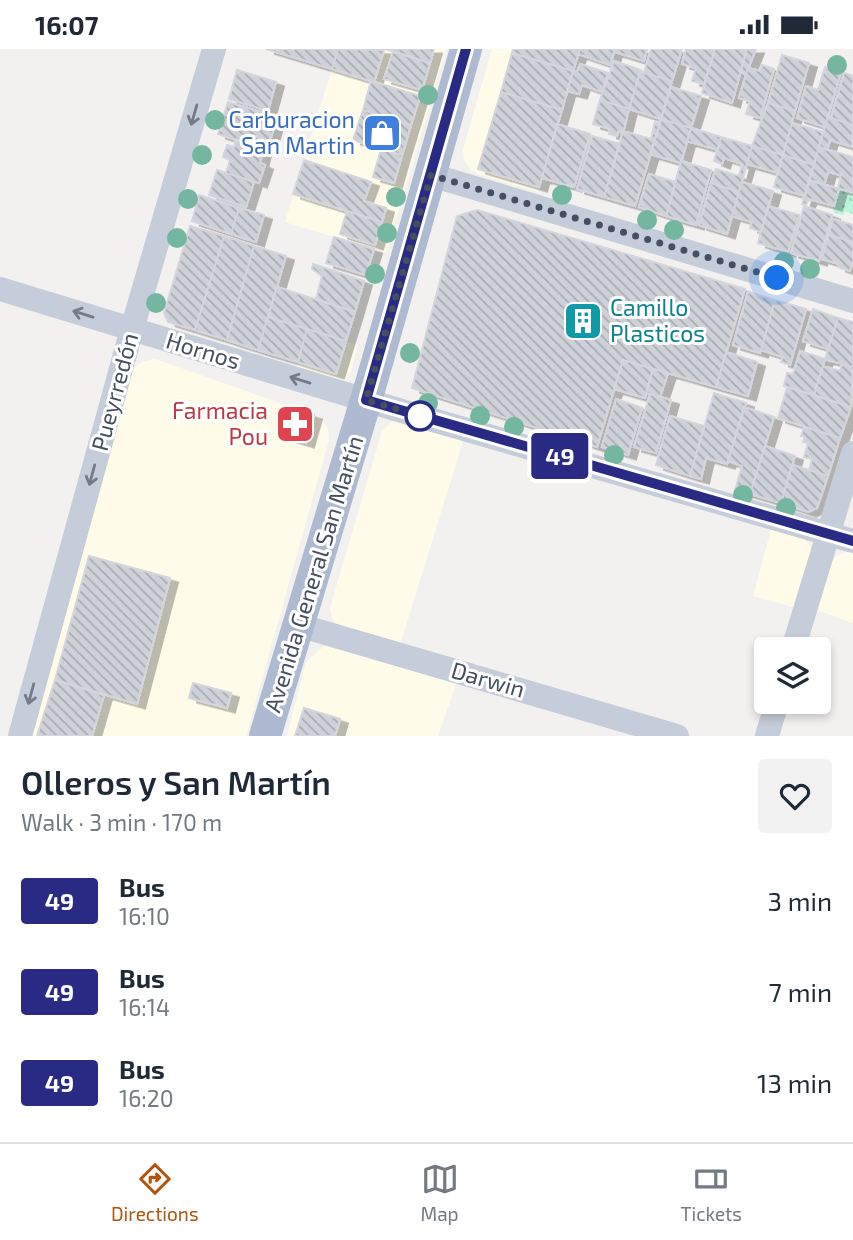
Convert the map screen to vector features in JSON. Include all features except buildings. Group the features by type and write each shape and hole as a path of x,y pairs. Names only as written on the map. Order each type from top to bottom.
{"main road":[{"name":"Avenida General San Martín","path":"265,736 366,400 467,49"}],"street":[{"name":"Pueyrredón","path":"20,736 132,329 214,49"},
{"path":"431,175 853,301"},
{"name":"Hornos","path":"0,289 366,400 853,541"},
{"path":"797,637 853,453"},
{"name":"Darwin","path":"299,625 677,736"},
{"path":"767,736 773,714"}],"shaded area":[{"path":"338,49 446,49 386,253 285,222"},
{"path":"492,49 580,49 538,192 478,174 470,169 464,160 463,150"},
{"path":"307,329 358,345 350,373 344,382 295,372"},
{"path":"155,359 320,417 328,428 329,440 246,736 31,736 131,370 142,362"},
{"path":"403,421 464,438 400,645 338,626 332,618 330,608 382,431 391,422"},
{"path":"772,526 803,537 812,549 800,609 753,596"},
{"path":"853,552 853,623 817,610 832,562 836,556"},
{"path":"336,644 457,682 438,736 287,736 306,662 323,647"}],"green space":[{"path":"839,189 853,193 853,214 845,211 843,215 833,212"}],"bus line":[{"name":"49","path":"466,49 366,400 853,541"}],"place":[{"name":"Carburacion San Martin","path":"382,133"},
{"name":"Camillo Plasticos","path":"583,321"},
{"name":"Farmacia Pou","path":"295,424"}],"route":[{"path":"420,416 366,400 431,175 777,278"}]}
